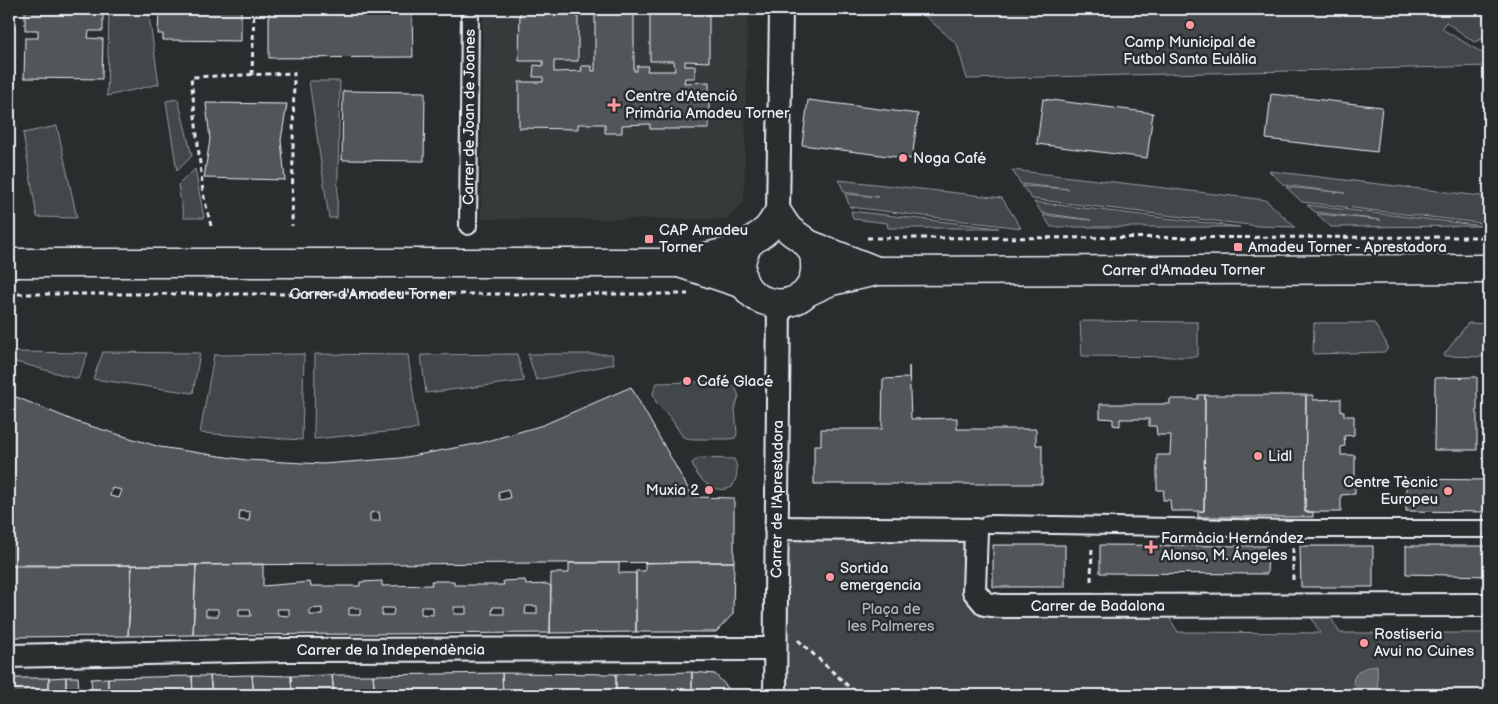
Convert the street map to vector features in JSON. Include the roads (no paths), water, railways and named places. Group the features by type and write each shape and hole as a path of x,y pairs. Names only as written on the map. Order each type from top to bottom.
{"street":[{"name":"Carrer de Joan de Joanes","path":"468,226 470,9"},
{"path":"778,214 791,232 801,237 808,244 813,253 815,265 814,280 807,292 789,303 779,304 764,301 750,293 743,284 742,261 746,248 754,238 766,231 778,214 781,9"},
{"name":"Carrer d'Amadeu Torner","path":"808,244 877,271"},
{"name":"Carrer d'Amadeu Torner","path":"9,263 679,263 746,248"},
{"name":"Carrer d'Amadeu Torner","path":"679,263 743,284"},
{"name":"Carrer d'Amadeu Torner","path":"807,292 831,280 877,271 1489,269"},
{"name":"Carrer de l'Aprestadora","path":"775,695 783,641 776,528 779,304"},
{"path":"988,524 1292,529 1489,529"},
{"name":"Carrer de Badalona","path":"776,528 976,530 974,591 985,604 1000,606 1489,605"},
{"name":"Carrer de la Independència","path":"9,656 783,641"}],"place":[{"name":"Camp Municipal de Futbol Santa Eulàlia","path":"1190,25"},
{"name":"Centre d'Atenció Primària Amadeu Torner","path":"614,105"},
{"name":"Noga Café","path":"903,158"},
{"name":"CAP Amadeu Torner","path":"649,239"},
{"name":"Amadeu Torner - Aprestadora","path":"1238,247"},
{"name":"Café Glacé","path":"687,381"},
{"name":"Lidl","path":"1258,456"},
{"name":"Muxia 2","path":"709,490"},
{"name":"Centre Tècnic Europeu","path":"1448,491"},
{"name":"Farmàcia Hernández Alonso, M. Ángeles","path":"1151,547"},
{"name":"Sortida emergencia","path":"830,577"},
{"name":"Rostiseria Avui no Cuines","path":"1364,643"}],"park label":[{"name":"Plaça de les Palmeres","path":"891,618"}]}
